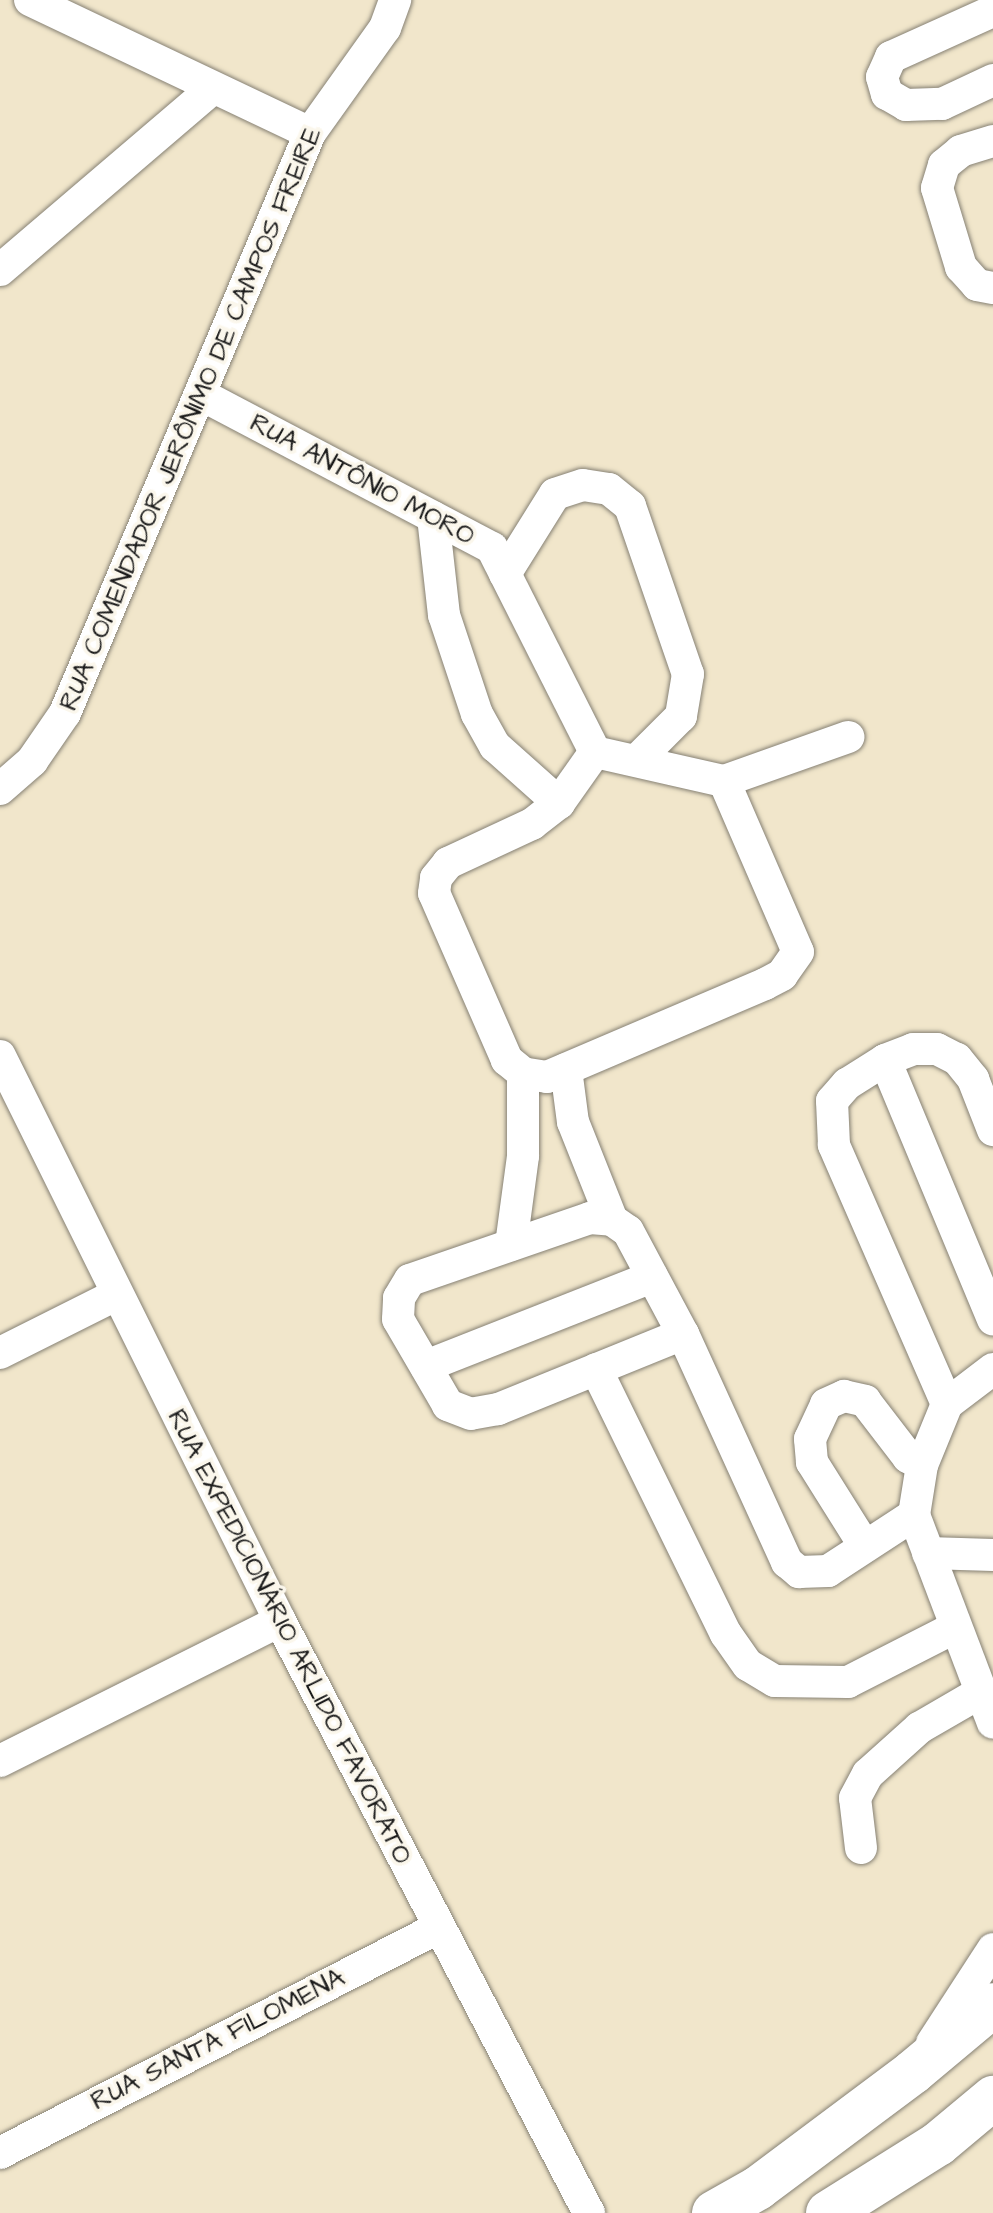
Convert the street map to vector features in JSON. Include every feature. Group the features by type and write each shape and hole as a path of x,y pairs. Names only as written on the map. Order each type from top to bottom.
{"street":[{"path":"30,0 84,12 213,88 310,133"},
{"name":"RUA COMENDADOR JERÔNIMO DE CAMPOS FREIRE","path":"0,789 32,761 65,713 310,133 385,28 395,0"},
{"path":"993,11 891,57 882,77 887,94 906,105 942,104 993,80"},
{"path":"0,270 213,88"},
{"path":"993,141 961,151 944,165 937,188 961,267 977,285 993,288"},
{"name":"RUA ANTÔNIO MORO","path":"200,394 492,548 595,752"},
{"path":"505,574 555,494 583,485 609,489 630,506 688,674 681,716 637,760"},
{"path":"433,517 444,615 477,714 495,746 559,803"},
{"path":"724,781 798,952 782,975 765,984 547,1077 523,1073 507,1060 434,893 436,878 448,863 532,824 559,803 595,752 724,781 848,737"},
{"path":"947,1404 834,1145 829,1121 832,1101 847,1084 885,1060 913,1049 937,1049 957,1059 973,1079 993,1130"},
{"name":"RUA EXPEDICIONÁRIO ARLIDO FAVORATO","path":"0,1056 280,1621 437,1928 589,2213"},
{"path":"885,1060 993,1319"},
{"path":"566,1069 573,1122 612,1220"},
{"path":"511,1245 523,1156 523,1073"},
{"path":"683,1334 498,1409 471,1414 448,1405 398,1319 399,1298 410,1280 590,1218 612,1220 628,1231 683,1334 787,1562 799,1572 814,1574 828,1571 914,1515"},
{"path":"426,1366 652,1277"},
{"path":"0,1353 116,1295"},
{"path":"596,1369 726,1634 748,1665 775,1681 848,1682 956,1627"},
{"path":"993,1369 947,1404 922,1465 914,1515 993,1723"},
{"path":"864,1545 812,1462 810,1439 826,1404 844,1396 865,1401 908,1457 922,1465"},
{"path":"928,1553 993,1555"},
{"path":"0,1761 280,1621"},
{"path":"861,1848 855,1798 868,1774 919,1728 981,1692"},
{"name":"RUA SANTA FILOMENA","path":"0,2153 437,1928"},
{"path":"913,2072 993,1949"},
{"path":"714,2213 758,2188 913,2072 993,2005"},
{"path":"828,2213 938,2144 993,2098"}]}
